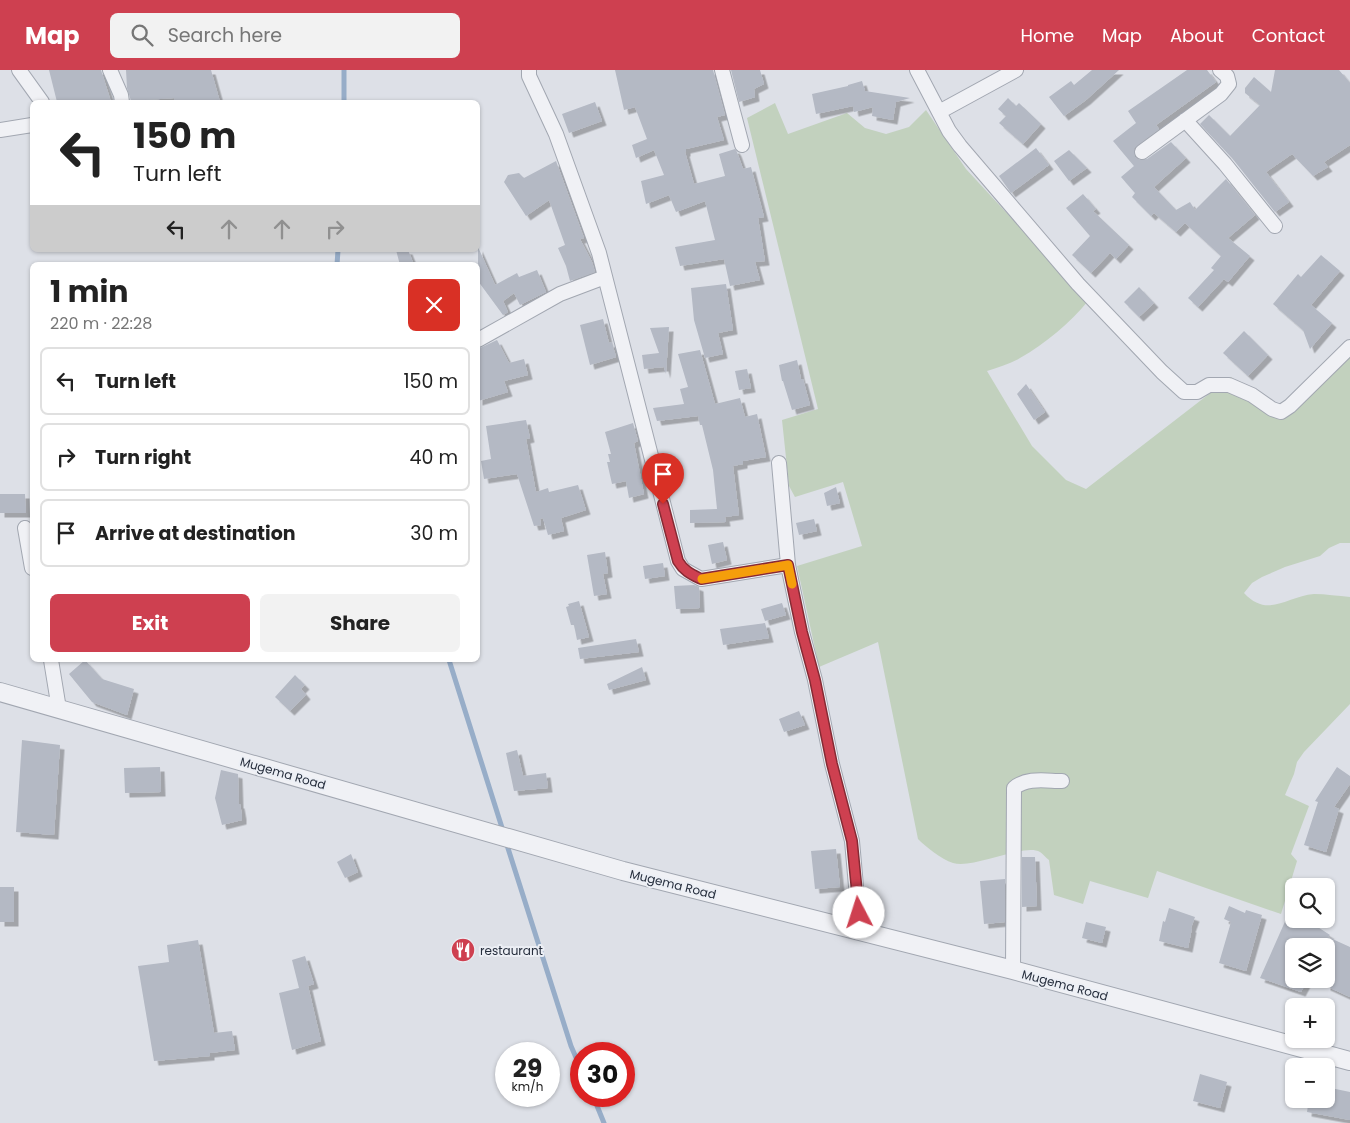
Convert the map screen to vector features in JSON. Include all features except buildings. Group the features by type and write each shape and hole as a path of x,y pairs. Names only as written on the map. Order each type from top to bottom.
{"street":[{"path":"19,70 41,100"},
{"path":"110,70 122,100"},
{"path":"529,70 529,76 556,134 599,253 678,561 683,569 701,579 788,565"},
{"path":"722,70 742,146"},
{"path":"917,70 949,131 960,146 1078,284 1162,372 1184,392 1197,392 1209,385 1229,385 1252,395 1272,409 1281,412 1290,406 1350,347"},
{"path":"940,112 1016,70"},
{"path":"1142,152 1221,94 1229,84 1228,76 1220,70"},
{"path":"1186,120 1225,164 1275,226"},
{"path":"0,130 30,125"},
{"path":"480,339 560,294 605,277"},
{"path":"779,464 788,565 802,632 815,680 832,764 852,841 860,931"},
{"path":"25,528 30,557"},
{"path":"50,662 60,709"},
{"name":"Mugema Road","path":"0,692 623,871 1012,970 1350,1061"},
{"path":"1012,970 1014,788 1019,783 1031,780 1062,782"}],"green space":[{"path":"775,103 788,134 847,113 865,128 886,134 909,127 926,110 966,169 1088,301 1048,340 1016,360 987,371 1032,446 1066,480 1086,489 1231,377 1275,410 1350,348 1350,543 1340,543 1329,548 1320,556 1285,567 1262,577 1252,583 1244,593 1253,601 1270,605 1314,594 1350,597 1350,704 1304,752 1297,762 1285,795 1309,806 1291,854 1297,861 1292,878 1285,878 1285,901 1281,914 1157,871 1148,898 1090,881 1083,904 1054,895 1049,860 1040,852 1033,850 1023,851 974,863 962,864 944,859 918,839 878,642 819,667 797,566 862,546 843,482 795,497 789,486 782,420 818,409 747,118"}],"waterway":[{"path":"344,70 344,100"},
{"path":"337,262 338,252"},
{"path":"450,662 504,834"},
{"path":"506,842 570,1043"},
{"path":"597,1107 604,1123"}],"slow traffic":[{"path":"702,579 788,565 792,584"}],"place":[{"name":"restaurant","path":"463,950"}],"route":[{"path":"663,504 678,561 683,569 690,574 701,579 788,565 802,632 815,680 832,764 852,841 859,913"}]}
